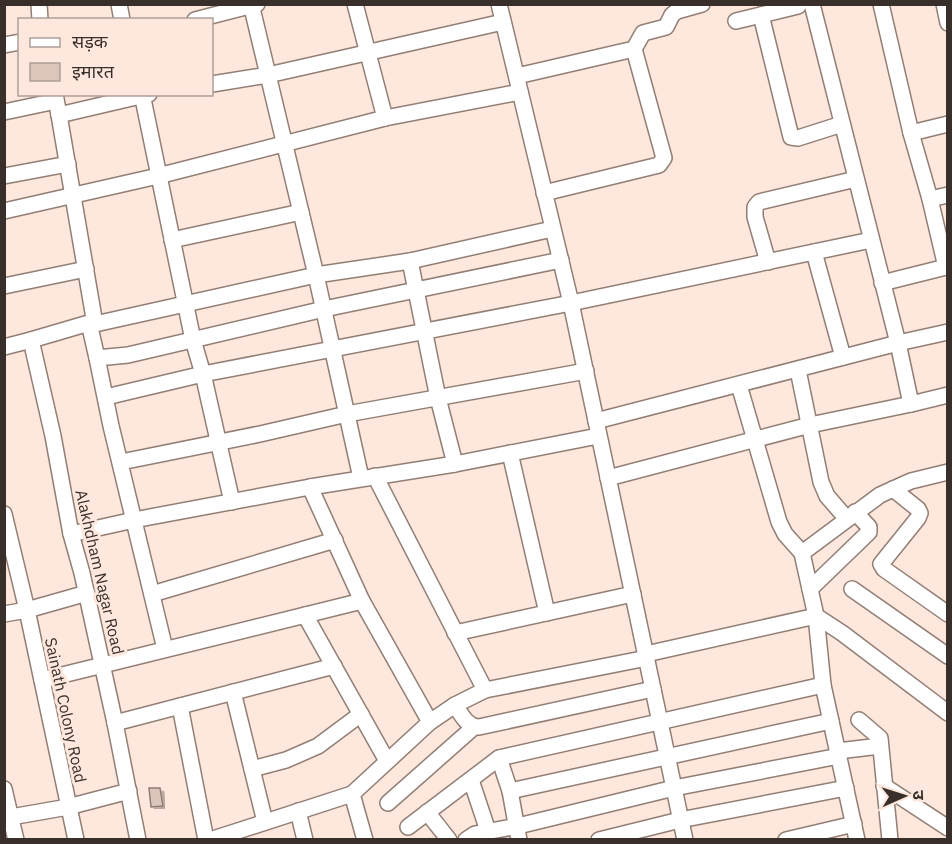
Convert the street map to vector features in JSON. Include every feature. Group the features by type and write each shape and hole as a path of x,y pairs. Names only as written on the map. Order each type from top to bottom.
{"street":[{"path":"356,4 385,118"},
{"path":"498,4 571,303 685,840"},
{"path":"544,193 658,165 664,158 634,49 643,33 666,27 672,15 677,11 702,4"},
{"path":"880,4 911,133 947,267 882,283"},
{"path":"944,4 948,24"},
{"path":"203,18 253,5 347,414 368,477 485,690"},
{"path":"736,21 803,5 842,124 898,343 911,404"},
{"path":"761,15 791,137 798,138 842,124"},
{"path":"213,84 369,54 503,22"},
{"path":"517,76 634,49"},
{"path":"4,211 158,176 385,118 520,92"},
{"path":"4,112 57,103 133,96"},
{"path":"144,96 158,176 193,340 232,502"},
{"path":"57,103 86,269 97,358 111,426 165,649"},
{"path":"911,133 948,124"},
{"path":"4,176 68,164"},
{"path":"768,262 755,217 755,207 759,202 856,178"},
{"path":"930,199 948,195"},
{"path":"172,240 301,212"},
{"path":"4,347 92,323 316,275 410,261 552,229"},
{"path":"106,397 203,374 571,303 872,240"},
{"path":"814,252 843,357"},
{"path":"97,358 128,355 324,309 561,260"},
{"path":"410,261 438,398 455,464"},
{"path":"4,286 86,269"},
{"path":"71,534 310,487 510,453 739,385 948,332"},
{"name":"Alakhdham Nagar Road","path":"31,340 53,436 71,534 87,593 115,723 138,840"},
{"path":"798,370 821,482 827,495 851,516 869,527 869,532 810,589"},
{"path":"121,462 347,414 586,371"},
{"path":"739,385 779,522 785,534 802,553 816,616 823,685 857,840"},
{"path":"609,478 810,425 948,395"},
{"path":"510,453 547,613"},
{"path":"802,553 880,495 911,481 948,472"},
{"path":"310,487 363,601 429,722"},
{"path":"893,489 920,513 881,564 884,569 948,614"},
{"name":"Sainath Colony Road","path":"4,514 76,840"},
{"path":"152,594 335,540"},
{"path":"852,590 948,656"},
{"path":"4,614 87,593"},
{"path":"455,633 633,594"},
{"path":"42,680 363,601"},
{"path":"305,615 387,762"},
{"path":"180,706 208,840 352,794 429,722 455,705 485,690 646,656 816,616 948,713"},
{"path":"115,723 334,666"},
{"path":"408,827 499,758 823,685"},
{"path":"388,803 474,727 653,688"},
{"path":"233,692 265,822"},
{"path":"455,705 469,724 474,727"},
{"path":"252,769 286,760 318,746 361,714"},
{"path":"859,720 880,738 890,840"},
{"path":"510,791 831,721"},
{"path":"466,840 475,834 488,831 518,833 674,788 880,746"},
{"path":"499,758 510,791 518,833"},
{"path":"471,780 488,831"},
{"path":"884,786 948,828"},
{"path":"599,840 680,820 846,788"},
{"path":"4,789 16,840"},
{"path":"11,817 68,807 129,791"},
{"path":"352,794 364,840"},
{"path":"298,811 305,840"},
{"path":"427,812 449,840"},
{"path":"786,840 854,824"}],"building":[{"path":"149,788 160,788 163,806 151,807"}]}
